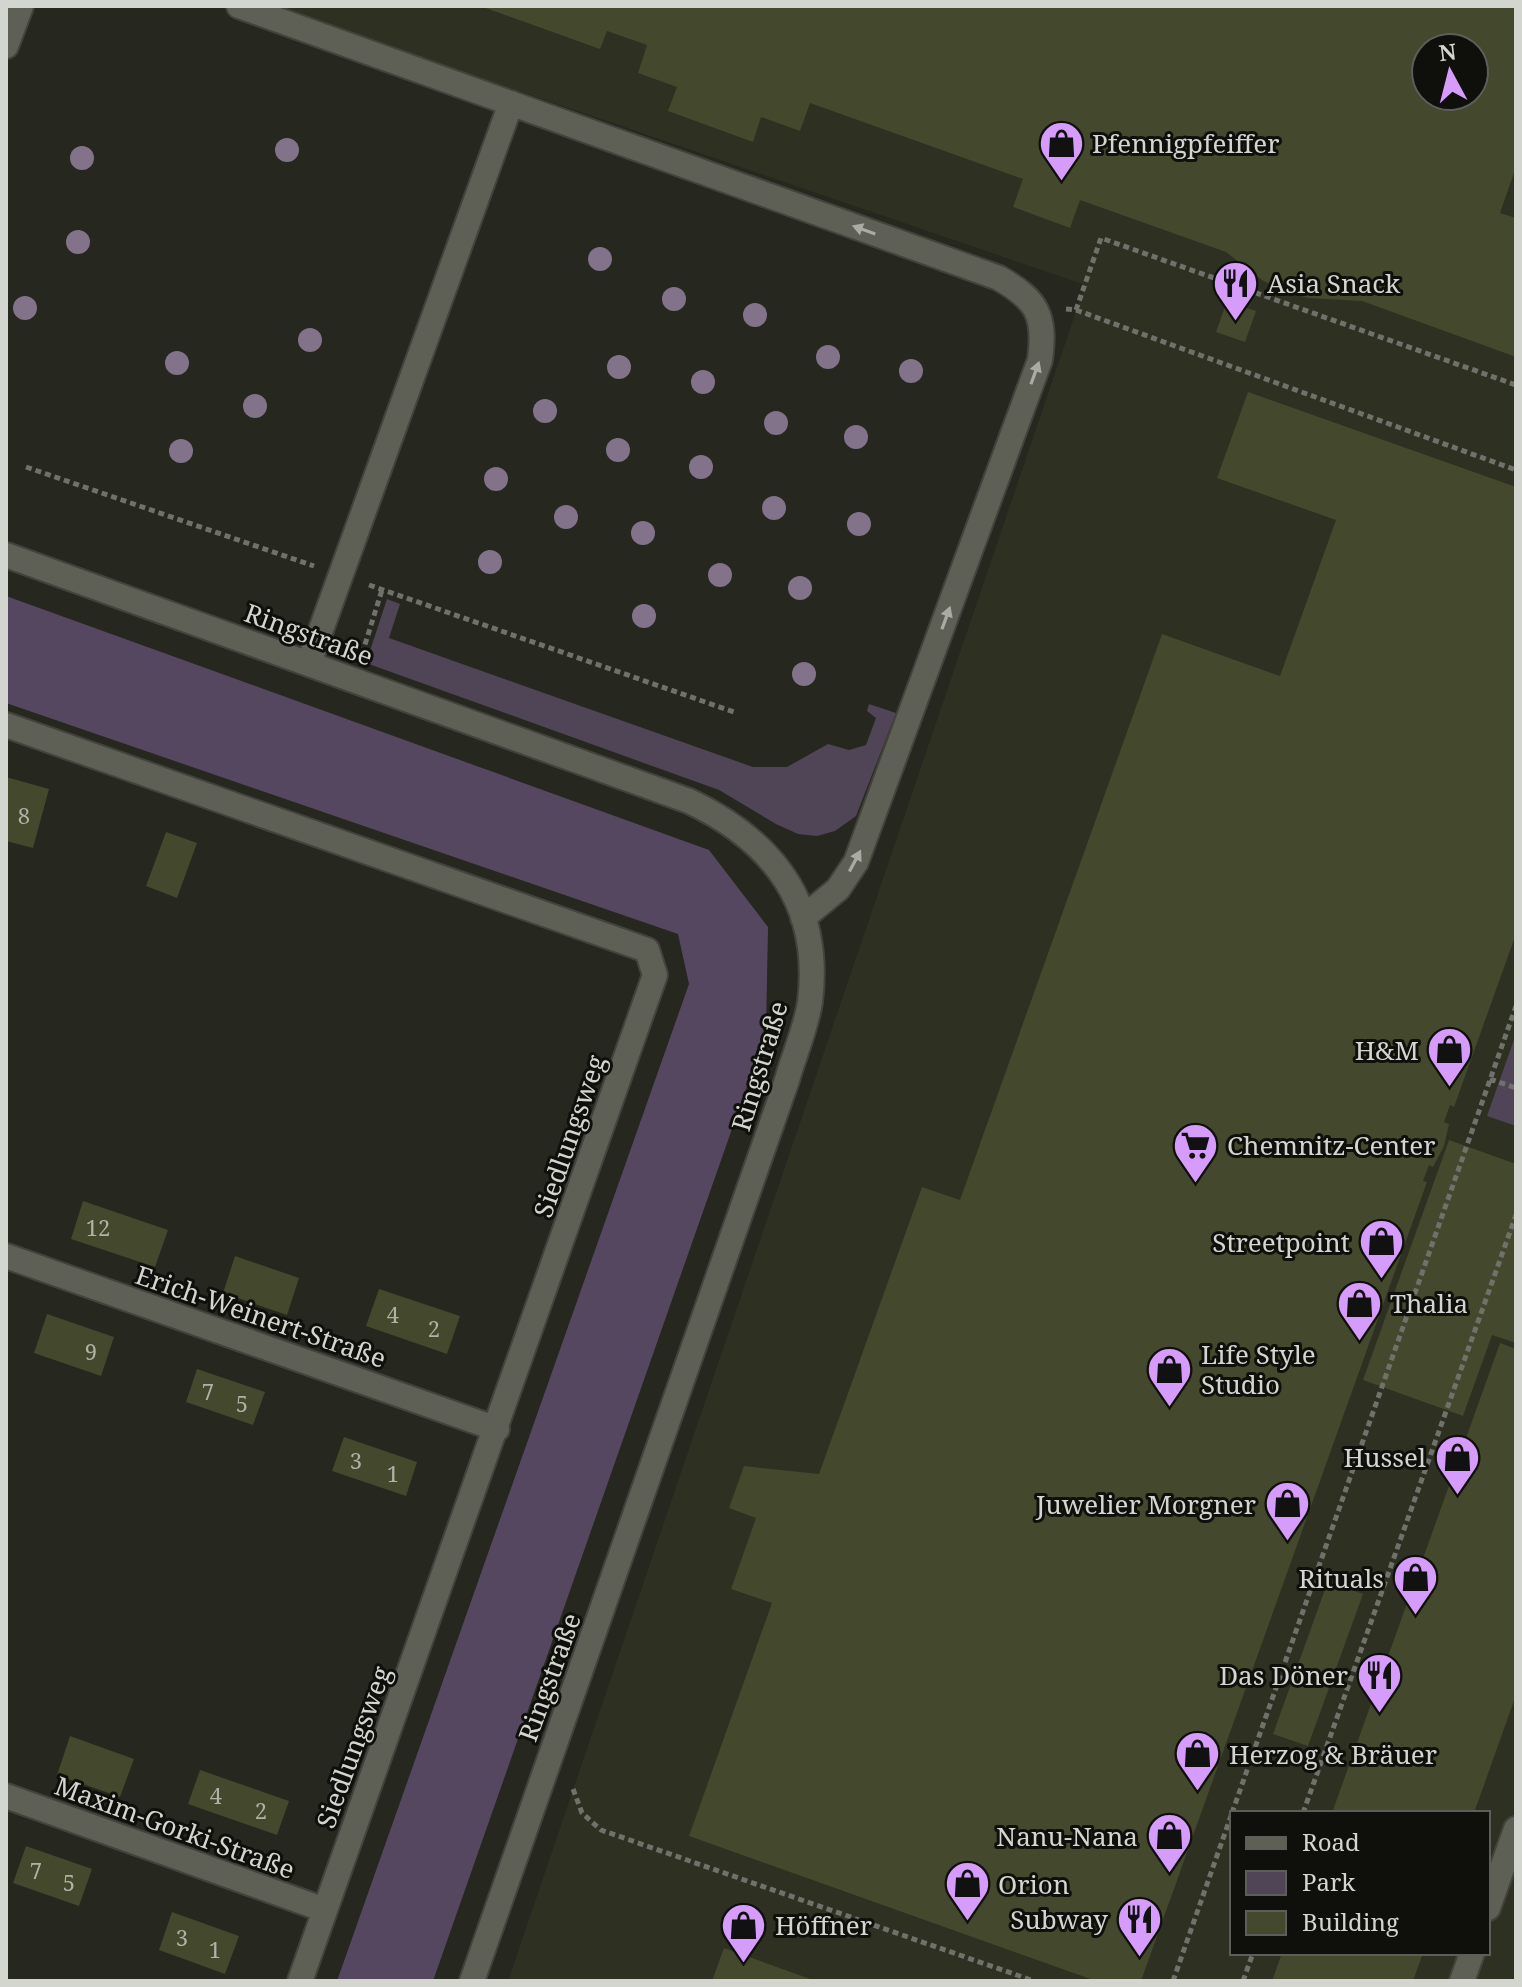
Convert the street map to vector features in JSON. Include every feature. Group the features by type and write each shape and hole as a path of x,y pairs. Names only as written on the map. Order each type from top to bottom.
{"street":[{"path":"6,46 21,6"},
{"path":"239,6 999,278 1022,292 1037,308 1043,336 1040,360 856,862 838,889 803,918"},
{"path":"309,663 511,103"},
{"name":"Ringstraße","path":"6,555 689,801 721,816 764,849 780,869 803,918 809,950 810,1003 671,1415 472,1981"},
{"name":"Siedlungsweg","path":"6,725 647,950 655,975 300,1981"},
{"name":"Erich-Weinert-Straße","path":"6,1256 497,1429"},
{"name":"Maxim-Gorki-Straße","path":"6,1796 325,1910"},
{"path":"1490,1902 1516,1829"},
{"path":"1462,1981 1471,1955"}],"path":[{"path":"1076,310 1101,238 1516,385"},
{"path":"1037,308 1076,310 1516,470"},
{"path":"26,467 734,712"},
{"path":"353,679 382,590"},
{"path":"1233,1811 1516,1006"},
{"path":"1490,1079 1516,1088"},
{"path":"1304,1811 1516,1215"},
{"path":"552,1752 576,1762 572,1776 573,1799 582,1813 601,1830 1034,1981"},
{"path":"1173,1981 1230,1819"},
{"path":"1243,1981 1252,1955"}],"shaded area":[{"name":"Chemnitz-Center","path":"271,6 1516,6 1516,1981 508,1981 1085,285"},
{"path":"6,596 709,850 768,927 766,1032 433,1981 337,1981 689,984 678,934 6,703"}],"green space":[{"path":"387,599 400,604 389,638 753,767 787,767 828,744 849,750 866,745 876,718 867,711 869,704 896,713 856,816 835,831 817,836 798,834 719,790 366,663"},
{"path":"1516,1034 1516,1126 1487,1116"}],"building":[{"path":"480,6 1516,6 1516,167 1500,213 1516,218 1516,357 1362,301 1308,298 1282,290 1262,280 1226,252 1080,200 1070,228 1013,207 1023,179 810,103 800,131 761,117 753,142 668,111 677,87 638,73 647,45 607,31 600,49"},
{"name":"Asia Snack","path":"1227,301 1256,311 1245,342 1216,332"},
{"name":"Chemnitz-Center","path":"1248,392 1516,487 1516,934 1454,1107 1450,1105 1444,1122 1449,1124 1444,1146 1433,1167 1429,1165 1423,1181 1427,1182 1141,1981 1096,1981 689,1836 772,1603 731,1589 756,1518 729,1508 744,1466 819,1474 922,1187 960,1200 1162,634 1280,676 1336,520 1217,478"},
{"path":"6,777 49,789 33,848 6,841"},
{"path":"166,832 197,843 177,898 146,886"},
{"path":"1449,1140 1516,1164 1516,1343 1492,1335 1463,1416 1363,1380"},
{"path":"83,1201 168,1230 155,1267 71,1239"},
{"path":"235,1256 299,1278 287,1315 223,1293"},
{"path":"379,1289 460,1316 447,1354 366,1326"},
{"path":"47,1314 114,1337 101,1376 34,1353"},
{"path":"1500,1343 1516,1349 1516,1695 1475,1811 1333,1811"},
{"path":"197,1369 265,1392 253,1425 186,1402"},
{"path":"344,1437 417,1462 406,1496 332,1471"},
{"path":"1328,1581 1363,1594 1308,1746 1273,1734"},
{"path":"70,1736 134,1759 120,1797 57,1775"},
{"path":"200,1770 289,1801 277,1835 188,1804"},
{"path":"26,1846 92,1869 79,1906 13,1883"},
{"path":"172,1912 239,1936 225,1974 159,1950"},
{"name":"Höffner","path":"724,1948 816,1981 712,1981"},
{"path":"1281,1955 1422,1955 1413,1981 1272,1981"}],"place":[{"name":"Pfennigpfeiffer","path":"1061,182"},
{"name":"Asia Snack","path":"1236,322"},
{"name":"H&M","path":"1450,1089"},
{"name":"Chemnitz-Center","path":"1196,1184"},
{"name":"Streetpoint","path":"1381,1281"},
{"name":"Thalia","path":"1359,1342"},
{"name":"Life Style Studio","path":"1170,1408"},
{"name":"Hussel","path":"1457,1496"},
{"name":"Juwelier Morgner","path":"1287,1543"},
{"name":"Rituals","path":"1415,1617"},
{"name":"Das Döner","path":"1379,1714"},
{"name":"Herzog & Bräuer","path":"1198,1793"},
{"name":"Nanu-Nana","path":"1169,1875"},
{"name":"Orion","path":"967,1923"},
{"name":"Subway","path":"1139,1958"},
{"name":"Höffner","path":"744,1964"}]}
